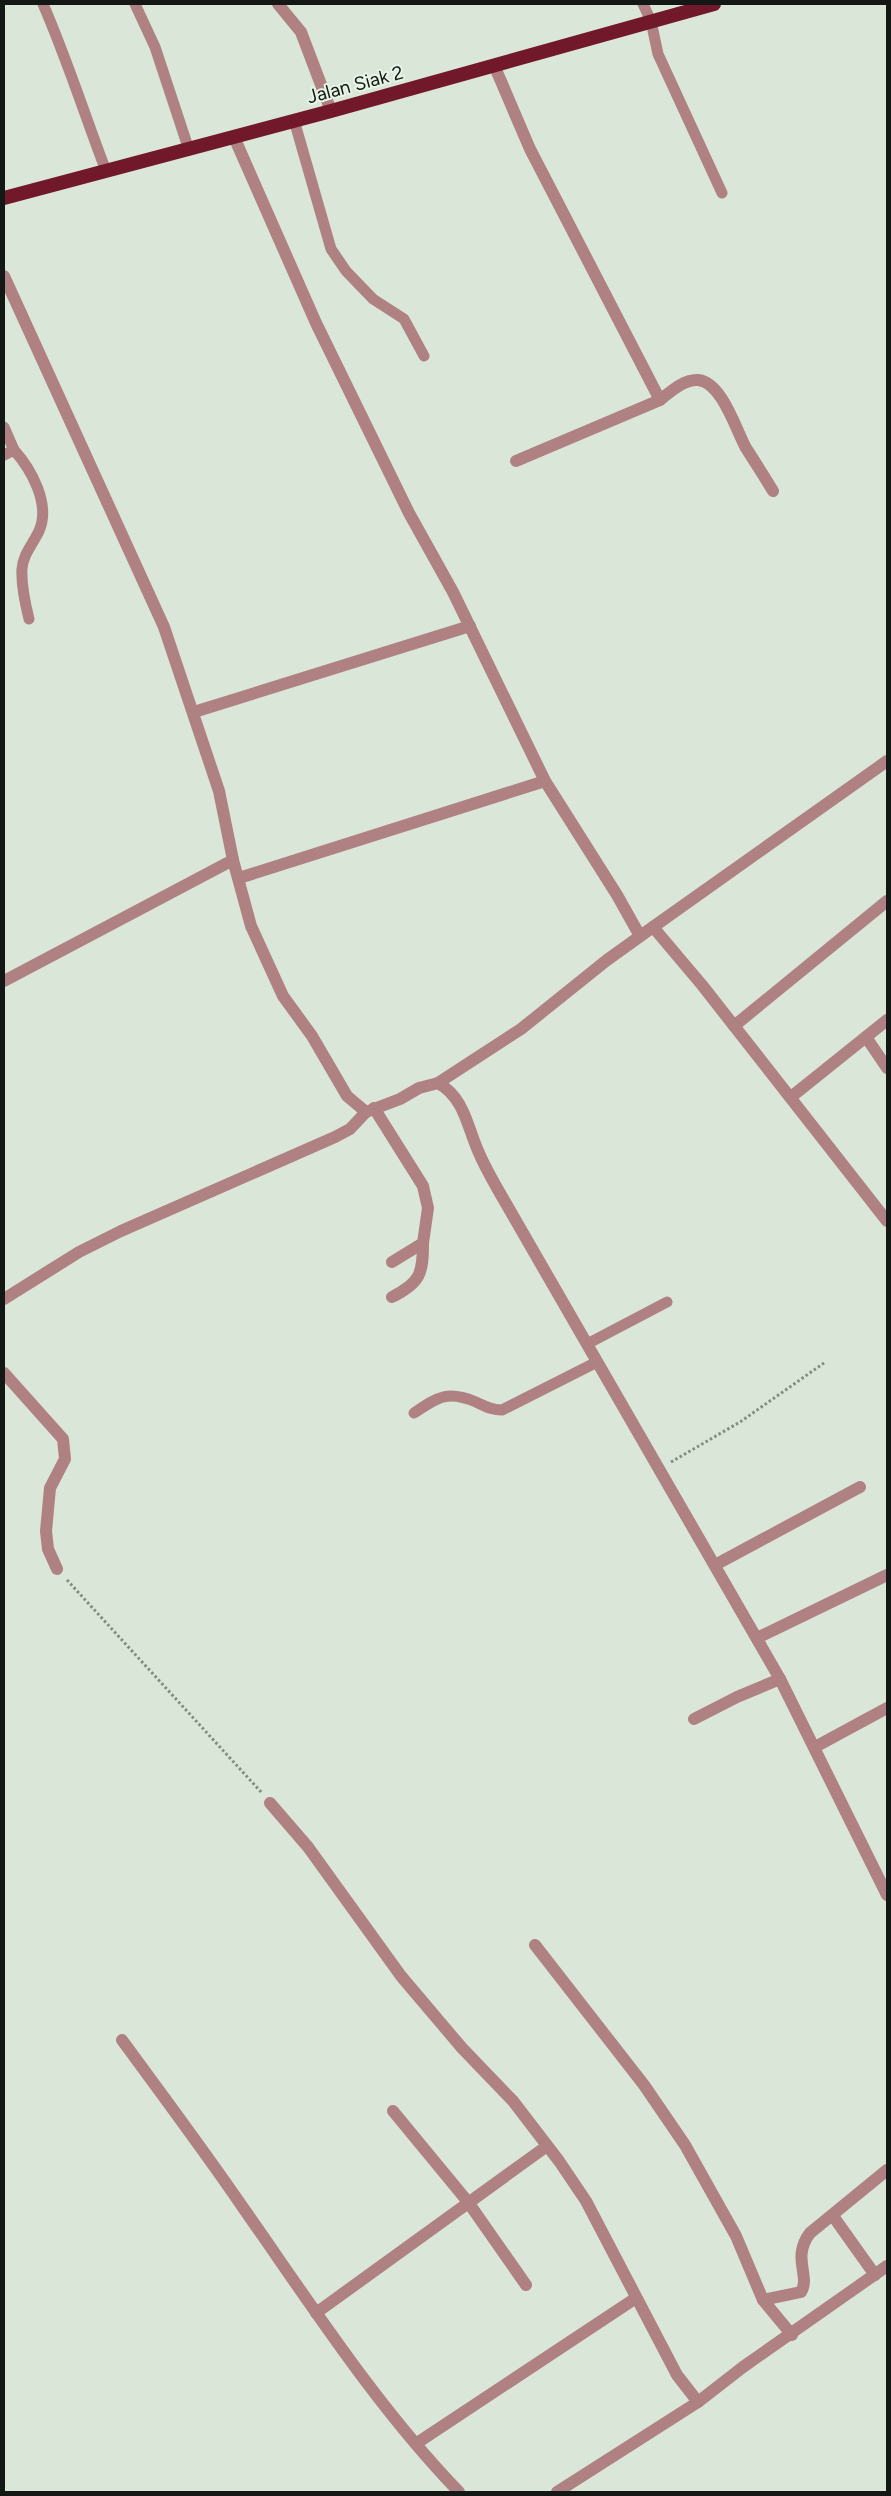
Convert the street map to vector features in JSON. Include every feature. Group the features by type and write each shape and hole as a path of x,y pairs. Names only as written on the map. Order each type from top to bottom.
{"highway":[{"name":"Jalan Siak 2","path":"4,198 189,150 714,4"}],"street":[{"path":"278,4 300,32 330,111"},
{"path":"494,65 530,149 660,400"},
{"path":"234,137 316,323 409,514 470,626 545,781 618,895 640,936"},
{"path":"4,276 164,627 219,791 233,860 251,926 284,996 312,1036 347,1096 370,1110 422,1186 428,1208 421,1269 416,1281 410,1288 392,1297"},
{"path":"516,461 660,400 681,384 698,380 712,387 730,412 745,446 773,491"},
{"path":"194,712 470,626"},
{"path":"4,1300 79,1252 121,1231 334,1137 350,1129 370,1110 400,1099 419,1088 438,1083 521,1029 607,960 887,761"},
{"path":"239,878 545,781"},
{"path":"4,981 233,860"},
{"path":"734,1026 887,901"},
{"path":"653,927 670,944 887,1221"},
{"path":"791,1097 887,1020"},
{"path":"866,1037 887,1068"},
{"path":"438,1083 453,1094 459,1103 478,1152 494,1181 780,1679 887,1895"},
{"path":"392,1262 423,1243"},
{"path":"4,1373 63,1439 65,1459 50,1488 46,1531 48,1549 57,1569"},
{"path":"715,1565 860,1487"},
{"path":"757,1638 887,1575"},
{"path":"694,1719 737,1697 780,1679"},
{"path":"815,1747 887,1708"},
{"path":"270,1803 308,1847 401,1976 462,2048 513,2101 547,2146 586,2201 677,2375 698,2402"},
{"path":"535,1945 644,2085 685,2145 736,2236 763,2300 792,2335"},
{"path":"122,2040 243,2206 316,2313 416,2443 459,2492"},
{"path":"392,2111 468,2202 526,2285"},
{"path":"316,2313 547,2146"},
{"path":"763,2300 800,2292 804,2282 801,2259 803,2243 810,2233 887,2170"},
{"path":"833,2216 875,2275"},
{"path":"557,2492 698,2402 887,2266"},
{"path":"416,2443 636,2298"}],"lane":[{"path":"43,4 65,54 74,88 106,172"},
{"path":"135,4 155,47 189,150"},
{"path":"643,4 651,21 658,54 722,194"},
{"path":"294,120 331,249 346,271 373,299 404,319 424,356"},
{"path":"4,427 9,452 30,470 39,493 42,516 39,530 28,547 22,568 24,602 29,619"},
{"path":"587,1344 666,1302"},
{"path":"414,1413 438,1397 455,1395 492,1410 502,1410 597,1362"}],"path":[{"path":"659,1469 740,1422 824,1363"},
{"path":"57,1569 270,1803"}]}
